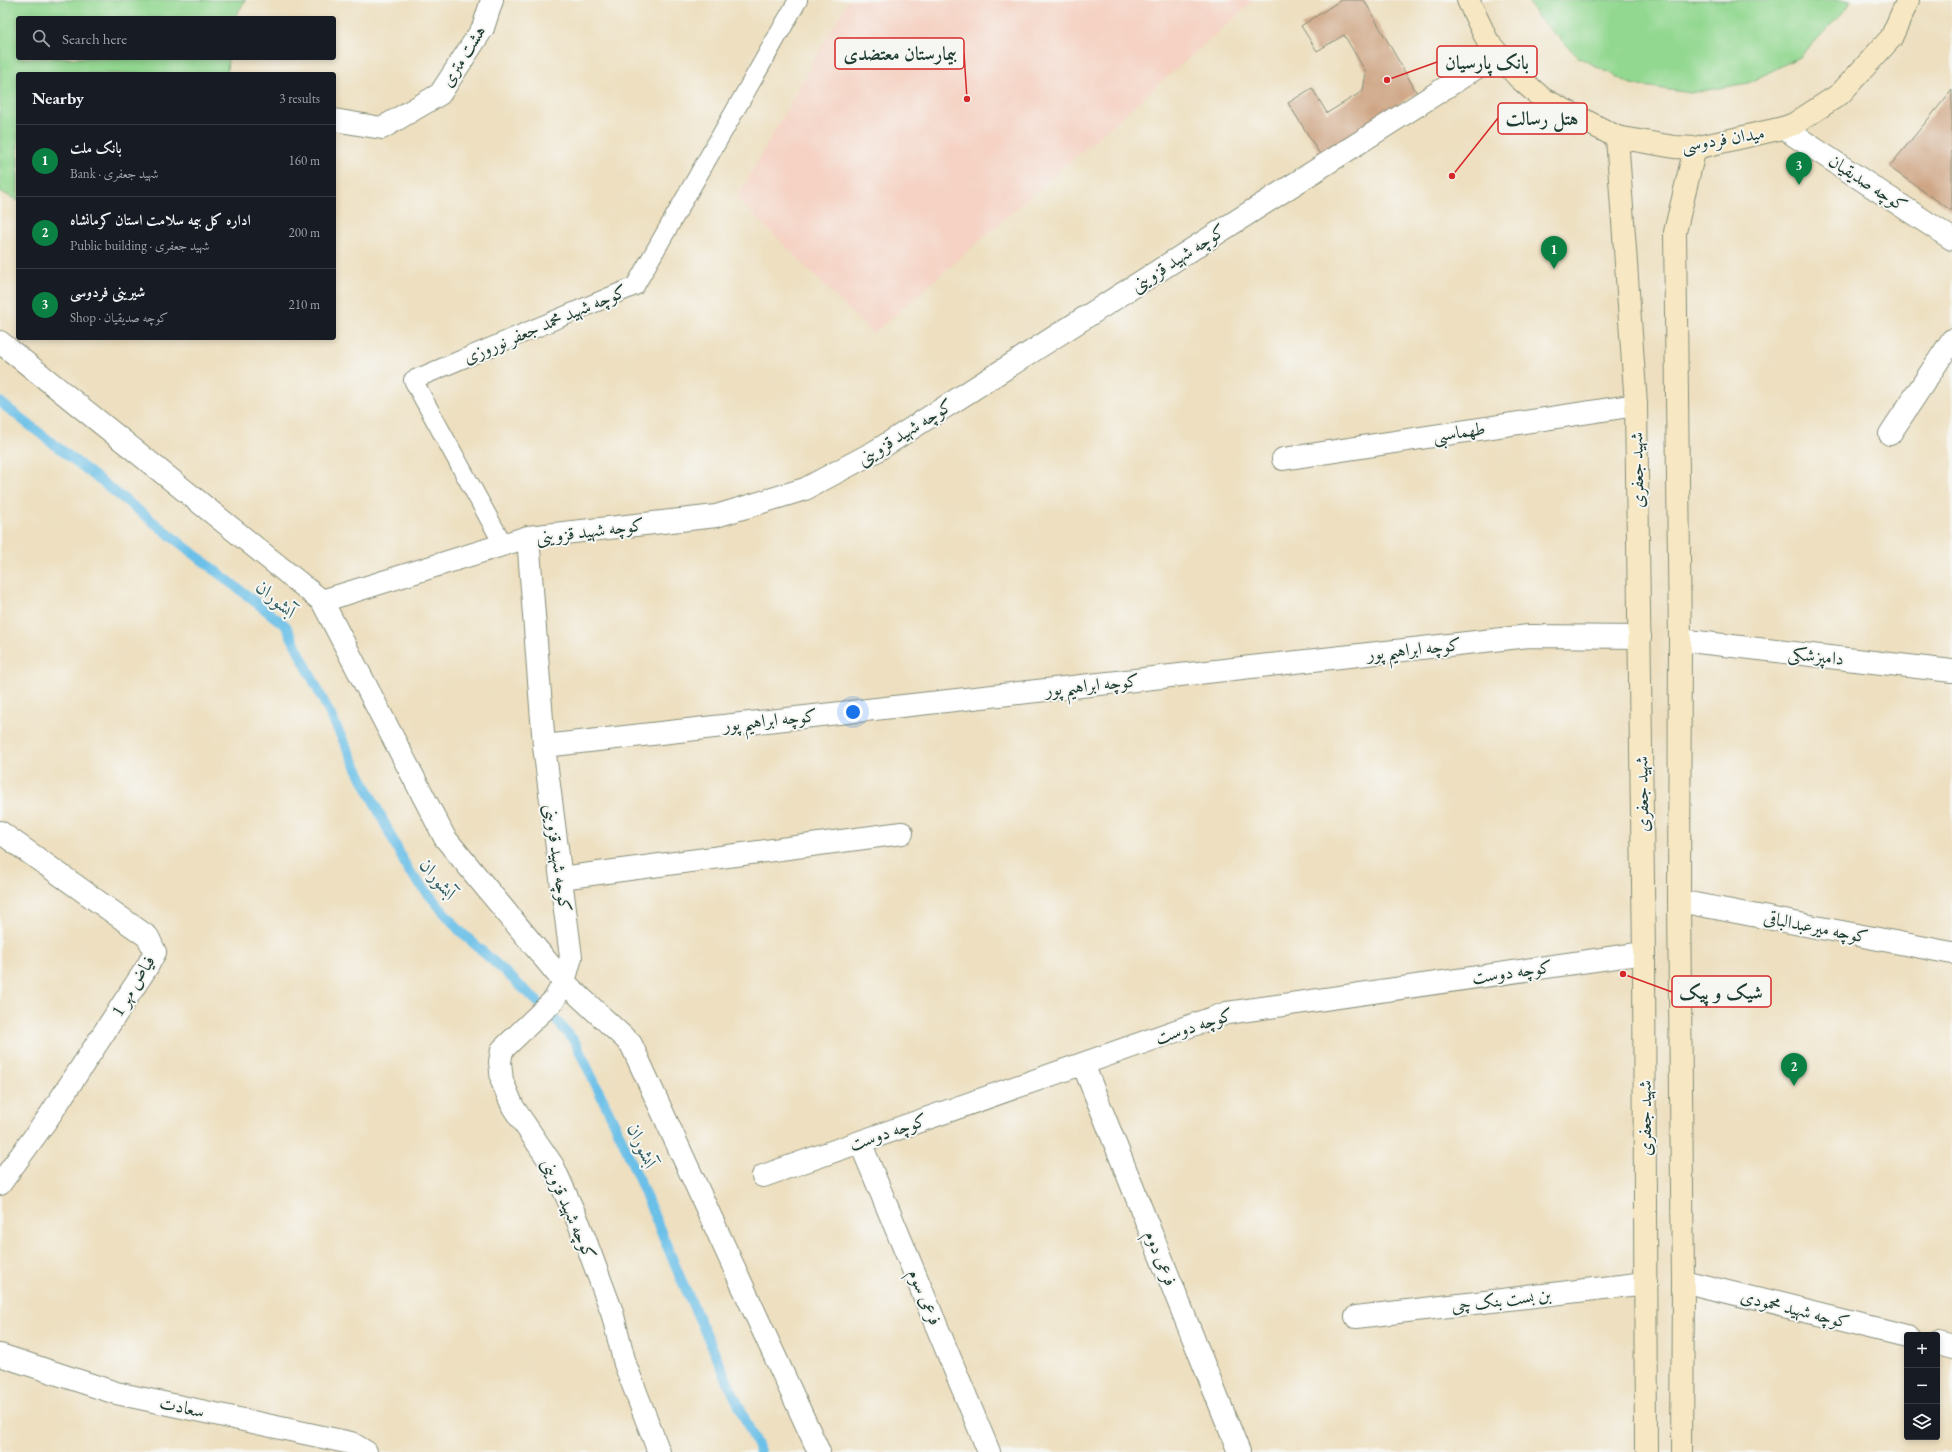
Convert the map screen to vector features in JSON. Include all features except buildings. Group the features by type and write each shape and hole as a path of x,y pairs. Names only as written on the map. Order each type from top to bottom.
{"main road":[{"name":"میدان فردوسی","path":"1468,0 1488,42 1518,78 1543,99 1617,137 1674,147 1695,148 1783,128 1794,124 1840,94 1891,38 1908,0"},
{"name":"شهید جعفری","path":"1617,137 1636,405 1644,953 1646,1452"},
{"name":"شهید جعفری","path":"1682,1452 1683,1281 1679,901 1680,640 1675,232 1695,148"}],"street":[{"name":"هشت متری","path":"336,120 382,128 440,94 483,28 492,0"},
{"name":"کوچه شهید قزوینی","path":"659,1452 625,1364 612,1312 580,1226 553,1166 513,1107 505,1092 502,1081 500,1062 502,1050 559,991 571,957 544,746 528,537 716,516 805,489 876,451 1498,54"},
{"name":"کوچه صدیقیان","path":"1783,128 1952,239"},
{"path":"1890,434 1952,340"},
{"path":"0,342 322,601 445,838 559,991 631,1044 819,1452"},
{"name":"طهماسبی","path":"1283,459 1636,405"},
{"path":"322,601 528,537"},
{"name":"کوچه ابراهیم پور","path":"544,746 1529,636 1640,637"},
{"name":"دامپزشکی","path":"1680,640 1952,671"},
{"name":"فیاض مهر 1","path":"0,832 148,937 156,952 148,967 48,1118 0,1184"},
{"path":"561,878 902,833"},
{"name":"کوچه میرعبدالباقی","path":"1679,901 1952,953"},
{"name":"کوچه دوست","path":"762,1176 1227,1013 1644,953"},
{"name":"فرعی دوم","path":"1083,1064 1239,1452"},
{"name":"فرعی سوم","path":"860,1142 990,1452"},
{"name":"کوچه شهید محمودی","path":"1683,1281 1904,1335"},
{"name":"بن بست بنک چی","path":"1356,1317 1646,1283"},
{"path":"1940,1344 1952,1347"},
{"name":"سعادت","path":"0,1355 116,1393 351,1443 366,1452"}],"lane":[{"name":"کوچه شهید محمد جعفر نوروزی","path":"503,544 413,380 635,286 798,0"}],"shaded area":[{"path":"848,0 1255,0 873,334 737,198"}],"green space":[{"path":"0,0 246,0 235,16 16,16 16,60 228,60 227,72 16,72 16,200 0,191"},
{"path":"1528,0 1851,0 1847,8 1801,56 1748,83 1690,93 1631,84 1578,57 1536,15"}],"waterway":[{"name":"آبشوران","path":"0,402 286,626 408,870 459,930 550,1013 575,1042 621,1137 680,1277 760,1452"}],"place":[{"name":"بانک پارسیان","path":"1387,80"},
{"name":"بیمارستان معتضدی","path":"967,99"},
{"name":"هتل رسالت","path":"1452,176"},
{"name":"شیرینی فردوسی","path":"1799,185"},
{"name":"بانک ملت","path":"1554,269"},
{"name":"شیک و پیک","path":"1623,974"},
{"name":"اداره کل بیمه سلامت استان کرمانشاه","path":"1794,1086"}]}
